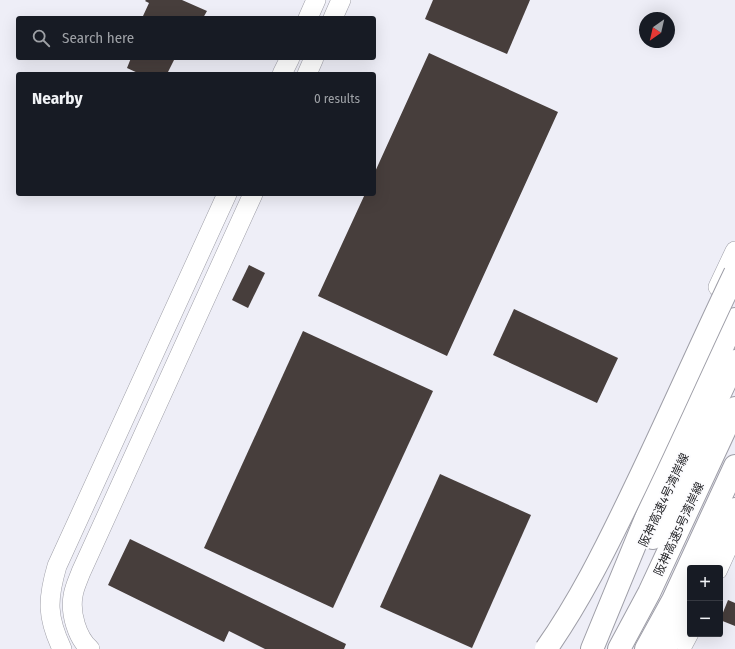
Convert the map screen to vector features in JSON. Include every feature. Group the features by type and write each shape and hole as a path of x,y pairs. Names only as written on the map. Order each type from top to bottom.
{"highway":[{"path":"546,649 583,589 612,535 647,464 735,273"},
{"path":"592,649 653,501 735,319"},
{"name":"阪神高速4号湾岸線","path":"585,649 607,613 639,553 735,346"},
{"name":"阪神高速5号湾岸線","path":"592,649 644,557 735,361"},
{"name":"阪神高速5号湾岸線","path":"619,649 649,593 735,408"},
{"path":"626,649 655,596 735,422"},
{"path":"646,649 673,600 735,466"},
{"path":"709,565 735,509"},
{"path":"665,649 687,610"}],"street":[{"path":"309,16 316,0"},
{"path":"333,16 341,0"},
{"path":"283,72 289,60"},
{"path":"308,72 313,60"},
{"path":"62,649 53,630 49,609 51,587 57,566 226,196"},
{"path":"90,649 85,645 74,622 73,596 81,572 252,196"},
{"path":"549,649 735,251"},
{"path":"723,565 735,539"},
{"path":"684,649 690,637"}],"building":[{"path":"182,0 207,11 204,16 143,16 149,3 145,1"},
{"path":"433,0 530,0 507,54 425,19"},
{"path":"429,53 558,112 447,356 318,296 364,196 376,196 376,170"},
{"path":"130,60 174,60 168,72 136,72 127,68"},
{"path":"249,265 265,273 248,308 232,300"},
{"path":"514,309 618,358 597,403 493,355"},
{"path":"303,331 433,391 333,608 204,548"},
{"path":"440,474 531,515 472,648 380,607"},
{"path":"130,539 346,644 344,649 265,649 229,631 224,642 108,585"},
{"path":"728,600 735,603 735,626 723,621 723,612"}]}
